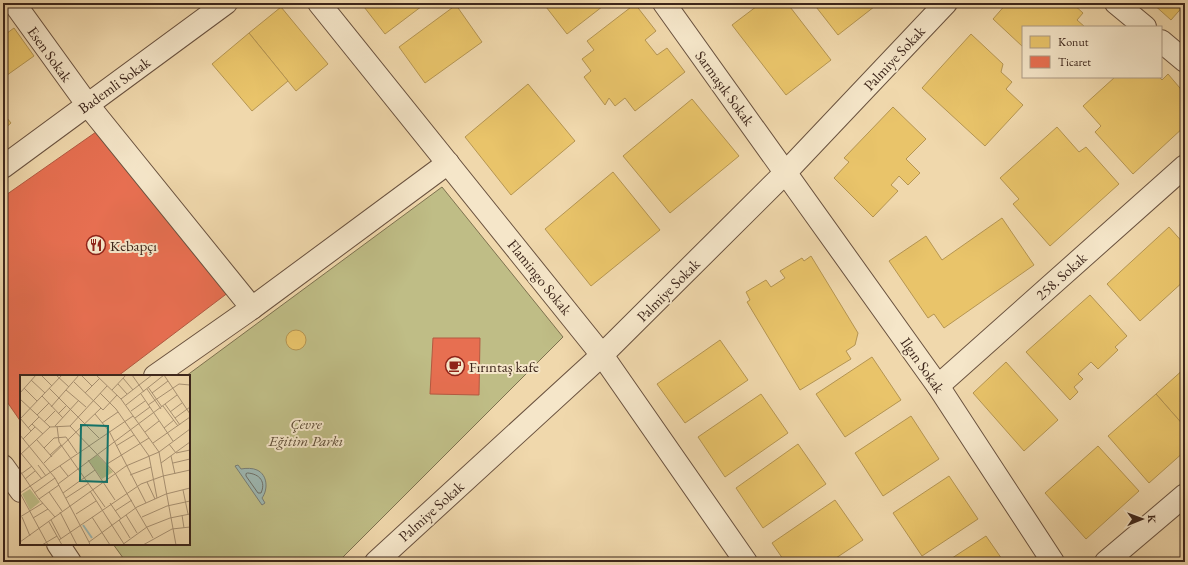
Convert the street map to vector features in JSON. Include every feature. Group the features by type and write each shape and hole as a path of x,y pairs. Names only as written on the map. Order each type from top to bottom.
{"street":[{"name":"Esen Sokak","path":"14,3 87,104 252,308"},
{"name":"Bademli Sokak","path":"3,167 226,3"},
{"name":"Flamingo Sokak","path":"320,3 602,355 746,562"},
{"name":"Sarmaşık Sokak","path":"664,3 786,172"},
{"name":"Palmiye Sokak","path":"379,561 602,355 786,172 946,3"},
{"path":"1116,3 1144,26"},
{"path":"1162,42 1185,61"},
{"path":"156,375 252,308 448,163"},
{"name":"258. Sokak","path":"938,386 1185,166"},
{"name":"Ilgın Sokak","path":"786,172 938,386 1053,562"},
{"path":"1106,562 1185,495"},
{"path":"59,545 70,562"}],"green space":[{"name":"Çevre Eğitim Parkı","path":"442,187 563,337 338,562 126,562 114,545 190,545 190,375 187,375"}],"water":[{"path":"238,465 241,469 254,469 261,472 263,475 266,487 262,498 265,503 262,505 235,466"}],"building: Konut":[{"path":"361,3 426,3 385,34"},
{"path":"543,3 607,3 567,34"},
{"path":"761,3 787,3 831,60 786,95 732,25"},
{"path":"813,3 879,3 838,35"},
{"path":"1007,3 1072,3 1083,13 1077,20 1084,26 1022,26 1022,46 993,19"},
{"path":"1152,3 1185,3 1185,4 1171,20"},
{"path":"635,4 656,31 645,40 657,55 667,48 685,72 635,111 625,98 615,106 609,98 605,105 584,77 591,71 582,59 594,50 587,41"},
{"path":"456,5 482,42 425,83 399,47"},
{"path":"281,7 328,64 296,91 249,33"},
{"path":"14,28 34,56 3,78 3,36"},
{"path":"249,33 288,81 252,111 212,64"},
{"path":"971,34 1003,64 1001,72 1012,82 1006,89 1023,105 985,146 922,88"},
{"path":"1168,74 1185,94 1185,126 1133,174 1095,132 1101,126 1083,106 1114,78 1160,78 1162,80"},
{"path":"528,84 575,141 511,195 465,137"},
{"path":"692,99 739,156 670,213 623,156"},
{"path":"893,107 926,139 906,159 920,173 908,185 899,176 891,185 898,191 873,217 834,178 849,162 844,158"},
{"path":"3,113 11,123 3,130"},
{"path":"1057,127 1079,152 1086,147 1119,184 1050,246 1013,204 1019,199 1000,178"},
{"path":"613,172 660,230 591,286 545,229"},
{"path":"1002,218 1034,265 944,328 934,314 928,318 889,261 926,236 942,260"},
{"path":"1169,227 1185,245 1185,280 1140,321 1107,284"},
{"path":"811,256 858,333 855,345 846,351 851,359 800,390 747,302 750,300 746,292 766,280 771,287 785,278 780,271 802,258 804,261"},
{"path":"1090,295 1127,336 1115,347 1118,350 1098,369 1091,362 1078,374 1083,379 1074,387 1078,392 1070,400 1026,352"},
{"path":"296,330 303,333 306,340 303,347 296,350 289,347 286,340 289,333"},
{"path":"720,340 748,380 685,423 657,384"},
{"path":"872,357 901,400 845,437 816,394"},
{"path":"1006,362 1058,420 1024,451 973,393"},
{"path":"1185,368 1185,427 1156,394"},
{"path":"761,394 788,433 725,477 698,437"},
{"path":"1156,394 1185,427 1185,451 1149,483 1108,436"},
{"path":"911,416 939,459 883,496 855,453"},
{"path":"798,444 826,484 763,528 736,488"},
{"path":"1098,446 1139,491 1086,539 1045,493"},
{"path":"949,476 978,519 922,556 893,513"},
{"path":"835,500 863,540 830,562 785,562 772,543"},
{"path":"986,536 1004,562 946,562"},
{"path":"1171,557 1175,562 1163,562"}],"building: Ticaret":[{"name":"Kebapçı","path":"96,132 229,292 119,375 20,375 20,421 3,396 3,197"},
{"name":"Fırıntaş kafe","path":"433,338 480,338 479,395 430,394"}],"place":[{"name":"Kebapçı","path":"96,245"},
{"name":"Fırıntaş kafe","path":"455,366"}]}
